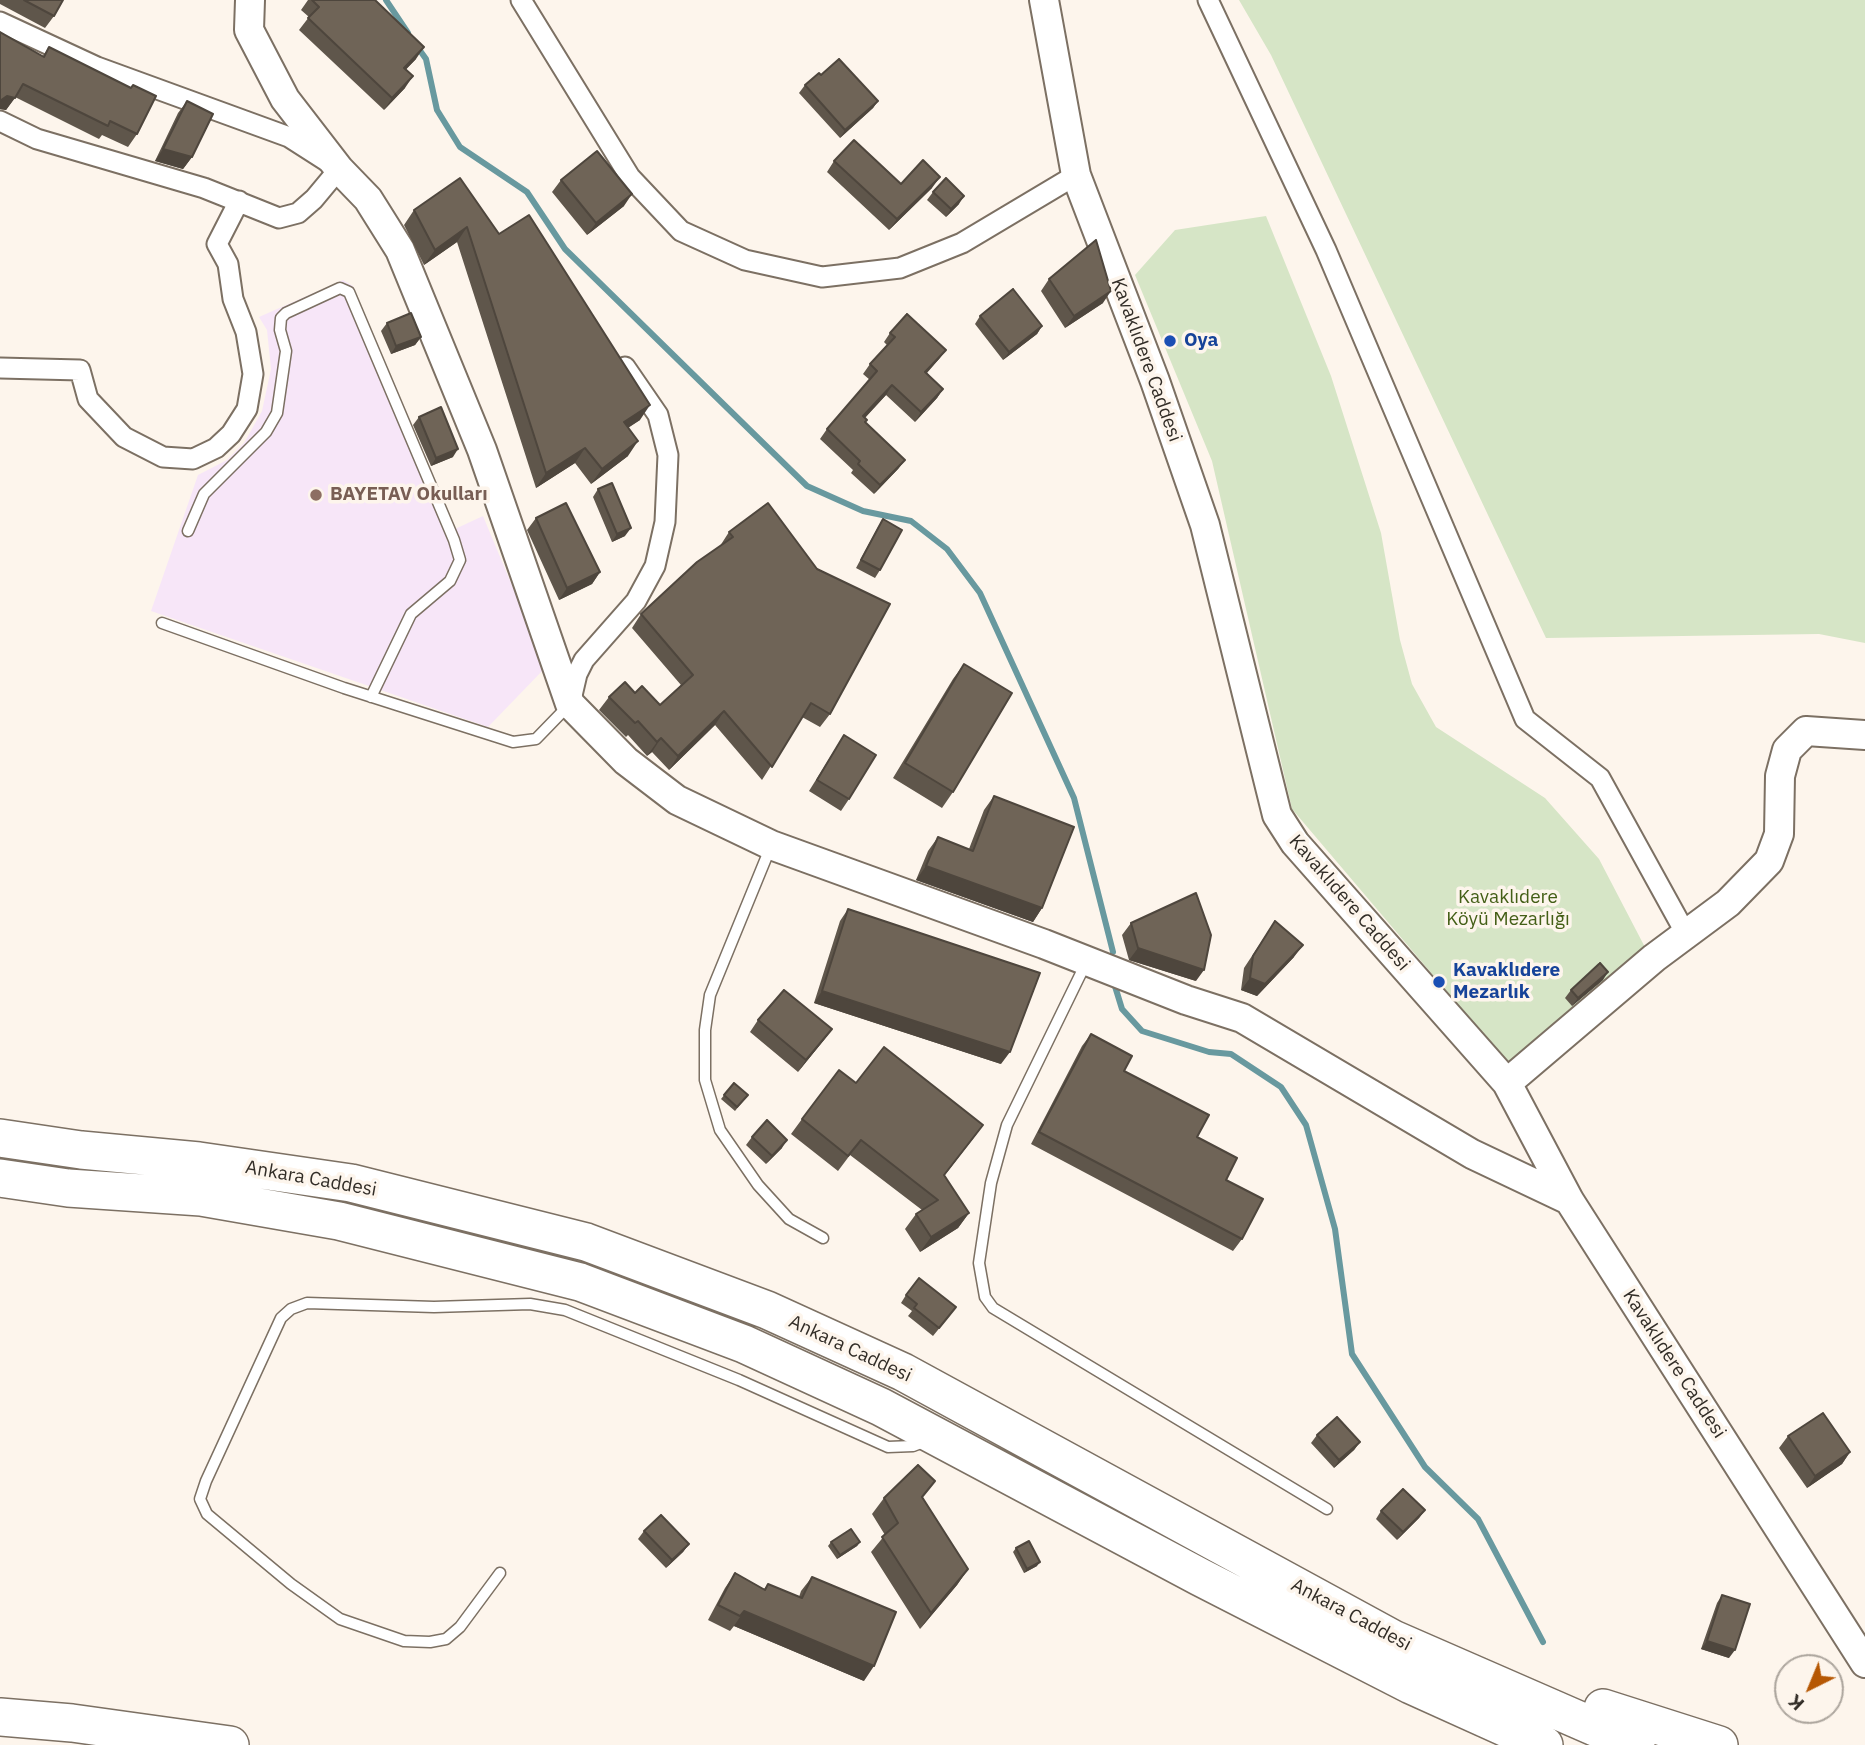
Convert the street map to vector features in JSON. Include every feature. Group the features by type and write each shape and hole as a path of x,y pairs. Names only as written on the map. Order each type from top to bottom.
{"highway":[{"name":"Ankara Caddesi","path":"0,1138 81,1150 199,1161 351,1183 586,1242 767,1310 903,1372 1393,1639 1636,1745"},
{"name":"Ankara Caddesi","path":"0,1178 68,1188 215,1199 338,1221 580,1282 744,1344 936,1437 1411,1685 1544,1745"},
{"path":"1393,1639 1718,1745"},
{"path":"0,1717 72,1723 230,1745"}],"street":[{"path":"250,0 249,30 285,99 338,169 368,200 400,250 426,308 491,475 570,704 626,761 677,800 771,845 1186,1000 1242,1018 1472,1154 1569,1200"},
{"path":"521,0 630,177 681,231 744,260 822,277 900,268 962,243 1076,175"},
{"name":"Kavaklıdere Caddesi","path":"1044,0 1076,175 1155,381 1205,526 1276,815 1295,843 1507,1083 1569,1200 1865,1663"},
{"path":"1208,0 1326,250 1525,719 1600,778 1686,934"},
{"path":"0,22 97,67 289,137 338,169"},
{"path":"0,121 37,139 239,201 279,218 298,213 314,199 338,169"},
{"path":"0,368 80,370 88,399 124,437 163,457 193,458 216,448 232,434 247,409 253,374 246,332 233,299 228,264 216,244 239,201"},
{"path":"570,704 577,674 584,660 636,601 655,566 665,522 668,455 658,415 614,351"},
{"path":"1507,1083 1686,934 1728,903 1769,861 1779,834 1780,776 1787,750 1806,731 1865,735"}],"lane":[{"path":"188,531 204,494 251,449 277,413 286,351 280,330 281,318 286,313 340,288 349,292 454,540 460,560 450,580 411,614 371,697"},
{"path":"162,623 371,697 513,742 523,743 536,738 570,704"},
{"path":"771,845 710,995 705,1030 705,1080 720,1130 758,1185 789,1219 823,1238"},
{"path":"1087,961 1007,1125 991,1183 979,1263 985,1297 992,1308 1327,1509"},
{"path":"500,1573 460,1627 446,1639 430,1642 404,1641 340,1619 291,1584 206,1514 200,1499 205,1481 281,1318 291,1309 307,1303 434,1307 530,1304 565,1310 739,1380 888,1447 913,1446 936,1437"}],"shaded area":[{"name":"BAYETAV Okulları","path":"343,280 353,286 455,529 483,516 546,667 488,727 151,611 198,475 227,460 244,443 262,411 271,369 267,330 259,317"}],"green space":[{"path":"1239,0 1865,0 1865,643 1819,634 1546,638 1271,55"},
{"name":"Kavaklıdere Köyü Mezarlığı","path":"1266,216 1331,376 1381,533 1400,640 1412,684 1436,727 1545,798 1599,859 1648,953 1516,1073 1292,809 1212,461 1135,275 1175,230"}],"building":[{"path":"24,0 63,0 54,16"},
{"path":"312,0 375,0 424,47 404,68 413,76 392,98 308,18 319,7"},
{"path":"0,32 44,57 49,47 131,88 133,85 156,96 137,134 110,121 108,126 23,84 15,98 7,96 0,101"},
{"path":"839,59 878,101 845,130 805,85"},
{"path":"187,101 213,114 192,157 163,149"},
{"path":"854,140 901,184 923,160 940,177 897,219 834,161"},
{"path":"597,151 632,194 596,223 561,180"},
{"path":"460,178 499,234 529,215 650,405 624,422 638,441 602,469 585,448 546,473 467,227 435,250 414,210"},
{"path":"946,178 964,196 951,209 933,192"},
{"path":"1096,240 1111,291 1074,316 1049,279"},
{"path":"1013,289 1042,326 1009,352 980,316"},
{"path":"411,313 421,337 396,346 387,323"},
{"path":"907,314 946,350 925,372 943,389 921,412 892,385 863,416 867,420 865,422 905,460 880,485 827,429 877,371 870,364 895,337 890,333"},
{"path":"441,407 458,449 436,458 419,417"},
{"path":"612,483 631,528 617,534 598,489"},
{"path":"566,503 600,572 567,588 536,518"},
{"path":"768,503 817,569 890,604 830,714 811,703 772,767 724,711 678,756 661,738 657,742 638,721 635,723 609,697 625,682 635,693 642,686 660,705 693,675 641,614 697,562 733,537 729,532"},
{"path":"883,519 902,530 880,570 861,560"},
{"path":"964,664 1012,693 953,792 905,763"},
{"path":"844,735 876,755 849,799 817,780"},
{"path":"994,796 1074,827 1042,908 926,866 938,837 973,851"},
{"path":"1196,893 1211,935 1204,970 1138,948 1131,923"},
{"path":"848,909 1040,973 1010,1052 822,991"},
{"path":"1275,921 1303,945 1265,984 1250,978 1253,956"},
{"path":"1600,963 1608,972 1578,998 1571,990"},
{"path":"784,990 832,1029 806,1060 758,1020"},
{"path":"1091,1034 1132,1056 1124,1071 1209,1115 1197,1137 1237,1158 1226,1180 1263,1199 1242,1239 1039,1132"},
{"path":"884,1047 983,1125 944,1175 969,1213 931,1237 916,1214 938,1200 861,1140 848,1156 802,1119 839,1070 856,1083"},
{"path":"734,1083 748,1095 737,1107 724,1095"},
{"path":"767,1120 787,1140 772,1156 752,1137"},
{"path":"919,1278 956,1307 939,1328 914,1308 917,1304 906,1295"},
{"path":"1823,1413 1850,1452 1815,1476 1788,1436"},
{"path":"1337,1417 1360,1442 1339,1460 1317,1435"},
{"path":"918,1465 935,1481 922,1497 968,1569 931,1613 882,1537 898,1523 884,1498"},
{"path":"1403,1489 1425,1510 1403,1532 1381,1511"},
{"path":"661,1515 689,1544 672,1560 644,1531"},
{"path":"851,1529 860,1542 840,1555 831,1542"},
{"path":"1029,1541 1040,1562 1027,1569 1016,1548"},
{"path":"735,1573 765,1590 768,1584 802,1598 812,1577 896,1612 874,1666 744,1611 740,1616 718,1605"},
{"path":"1722,1595 1750,1604 1735,1650 1707,1641"}],"waterway":[{"path":"386,0 408,33"},
{"path":"416,45 426,59 437,110 460,147 527,192 565,249 807,486 863,511 911,521 947,549 980,593 1074,798 1113,952"},
{"path":"1114,983 1122,1009 1142,1031 1209,1052 1231,1054 1281,1087 1306,1125 1335,1229 1352,1354 1425,1467 1478,1519 1543,1642"}],"place":[{"name":"Oya","path":"1170,341"},
{"name":"BAYETAV Okulları","path":"316,495"},
{"name":"Kavaklıdere Mezarlık","path":"1439,982"}]}
